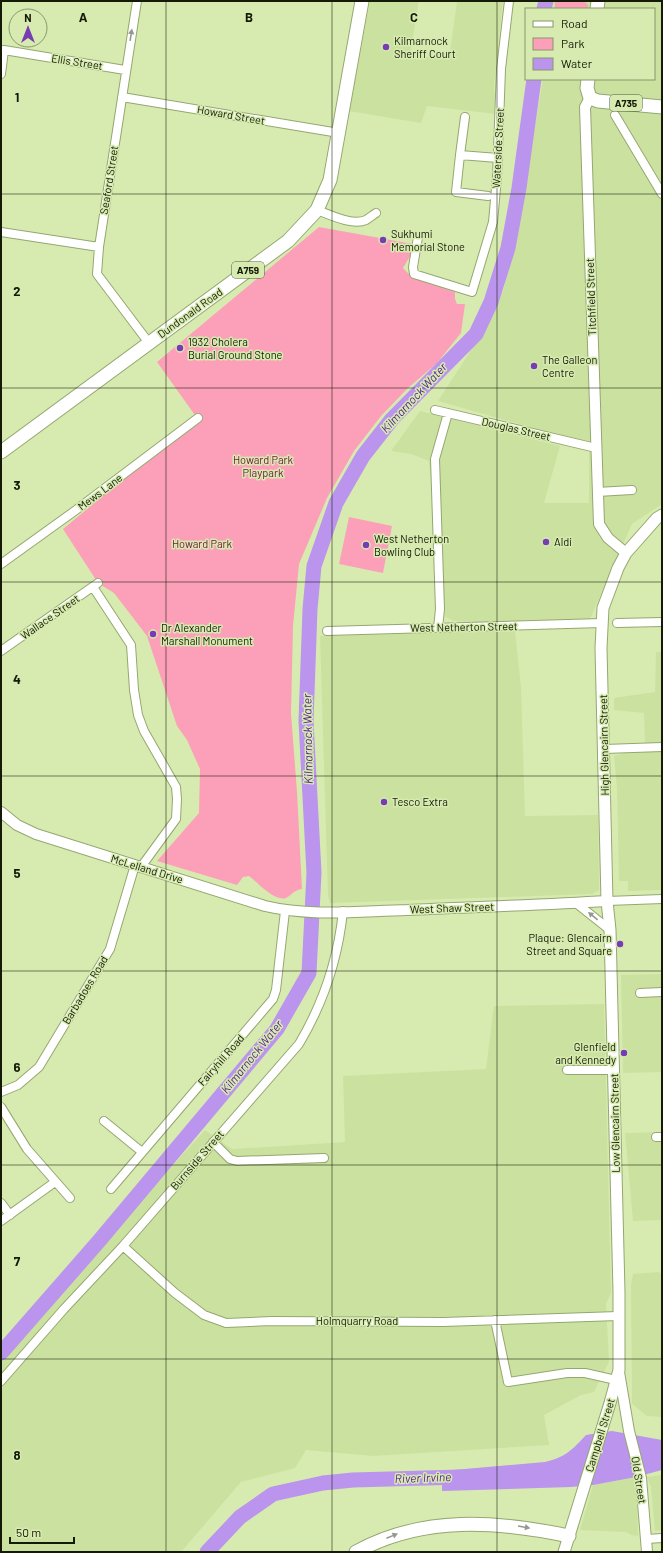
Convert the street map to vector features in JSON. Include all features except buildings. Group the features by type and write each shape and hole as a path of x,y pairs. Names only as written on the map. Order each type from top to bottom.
{"main road":[{"name":"Dundonald Road","path":"1,452 288,241 317,210 330,180 362,1"},
{"name":"Titchfield Street","path":"588,80 587,88 590,98"},
{"name":"A735","path":"590,98 598,101 662,107"},
{"name":"High Glencairn Street","path":"607,902 602,623 603,608 607,594 626,553 657,518 662,515"},
{"name":"Low Glencairn Street","path":"607,902 610,930 614,1070 618,1316"},
{"name":"Campbell Street","path":"564,1552 610,1403 617,1375 618,1316"},
{"path":"356,1552 397,1534 435,1526 485,1524 511,1525 569,1536"}],"street":[{"name":"Seaford Street","path":"137,1 99,246 97,274 149,343"},
{"name":"Waterside Street","path":"418,237 413,267 414,274 472,292 493,222 498,158 501,69 509,1"},
{"name":"Ellis Street","path":"1,74 4,50 126,70"},
{"name":"Howard Street","path":"122,97 339,133"},
{"name":"Titchfield Street","path":"590,98 585,107 599,524 608,538 626,553"},
{"path":"615,115 662,194"},
{"path":"465,117 456,192 488,196"},
{"path":"460,155 498,158"},
{"path":"317,210 335,218 351,221 365,221 376,213"},
{"path":"1,232 99,246"},
{"name":"Douglas Street","path":"435,410 596,448"},
{"path":"438,628 440,609 435,460 448,413"},
{"name":"Mews Lane","path":"1,564 76,510 198,418"},
{"path":"598,492 632,490"},
{"name":"Wallace Street","path":"1,651 96,585 131,645 134,690 138,715 144,732 176,787 176,819 138,866"},
{"path":"616,623 662,622"},
{"name":"West Netherton Street","path":"327,631 602,623"},
{"path":"604,749 662,747"},
{"name":"McLelland Drive","path":"1,812 17,825 36,834 258,904 285,911 328,912"},
{"name":"Barbadoes Road","path":"1,1092 18,1085 39,1067 110,949 138,866"},
{"path":"607,902 662,899"},
{"name":"West Shaw Street","path":"328,912 607,902"},
{"path":"576,903 610,930"},
{"name":"Fairyhill Road","path":"111,1189 273,999 276,990 285,911"},
{"name":"Burnside Street","path":"1,1381 64,1309 123,1246 298,1044 306,1033 327,988 336,954 343,912"},
{"path":"640,993 662,992"},
{"path":"566,1070 614,1070"},
{"path":"1,1107 27,1149 70,1198"},
{"path":"104,1121 142,1152"},
{"path":"213,1142 230,1158 237,1161 324,1158"},
{"path":"1,1222 55,1182"},
{"path":"1,1203 10,1215"},
{"name":"Holmquarry Road","path":"123,1246 175,1293 204,1315 226,1322 443,1322 618,1316"},
{"path":"495,1320 508,1382 567,1373 617,1375"},
{"name":"Old Street","path":"617,1375 641,1478 647,1552"},
{"path":"610,1403 625,1409"},
{"path":"647,1539 662,1538"}],"shaded area":[{"path":"370,1 419,1 410,54 449,60 457,1 503,1 494,85 496,114 427,106 421,123 349,111"},
{"path":"554,1 662,1 662,504 632,524 590,619 494,623 455,621 445,617 429,461 411,454 391,451 420,411 560,446 544,503 589,503 589,441 558,435 438,401 488,324 504,288 523,198 543,80 655,80 655,8 553,8"},
{"path":"515,631 521,687 525,816 598,815 599,890 592,894 330,903 328,896 320,636"},
{"path":"656,652 662,652 662,890 628,891 628,881 619,881 617,788 614,756 645,747 644,713 614,710 614,698 655,692"},
{"path":"662,974 662,1072 623,1073 621,975"},
{"path":"604,1004 611,1293 606,1304 609,1362 594,1392 581,1395 544,1415 549,1445 373,1456 306,1450 295,1468 241,1482 181,1552 1,1552 1,1354 205,1130 232,1149 345,1142 343,1076 486,1069 494,1006"},
{"path":"662,1132 662,1220 633,1221 625,1133"},
{"path":"659,1272 662,1275 662,1417 647,1416 632,1404 631,1285 633,1274"},
{"path":"662,1475 662,1530 655,1531 651,1487 647,1477"},
{"path":"636,1477 638,1536 631,1535 626,1532 580,1530 593,1485"}],"green space":[{"path":"555,1 584,1 588,5 588,8 555,8"},
{"name":"Howard Park","path":"319,227 413,244 412,253 403,268 412,277 455,292 457,304 465,304 461,333 437,363 408,388 381,416 354,451 327,498 299,564 293,626 291,713 302,889 295,891 286,898 282,898 277,897 261,887 249,876 243,877 237,885 157,861 199,813 200,769 187,740 177,726 147,636 114,593 98,583 63,529 197,418 157,362"},
{"name":"West Netherton Bowling Club","path":"349,517 392,526 383,573 339,564"}],"water":[{"path":"612,1431 662,1440 662,1470 636,1477 593,1485 442,1491 442,1471 545,1462 564,1455 577,1445 586,1435"}],"waterway":[{"name":"Kilmarnock Water","path":"544,8 546,1"},
{"name":"Kilmarnock Water","path":"1,1353 99,1241 277,1029 309,973 314,873 306,721 310,609 314,566 336,503 363,456 392,419 476,334 491,302 508,248 519,188 534,80"},
{"name":"River Irvine","path":"207,1552 240,1517 273,1494 323,1483 353,1480 462,1477"}],"place":[{"name":"Kilmarnock Sheriff Court","path":"386,47"},
{"name":"Sukhumi Memorial Stone","path":"383,240"},
{"name":"1932 Cholera Burial Ground Stone","path":"180,348"},
{"name":"The Galleon Centre","path":"534,366"},
{"name":"Aldi","path":"546,542"},
{"name":"West Netherton Bowling Club","path":"366,545"},
{"name":"Dr Alexander Marshall Monument","path":"153,634"},
{"name":"Tesco Extra","path":"384,802"},
{"name":"Plaque: Glencairn Street and Square","path":"620,944"},
{"name":"Glenfield and Kennedy","path":"624,1053"}],"park label":[{"name":"Howard Park Playpark","path":"263,466"}]}
